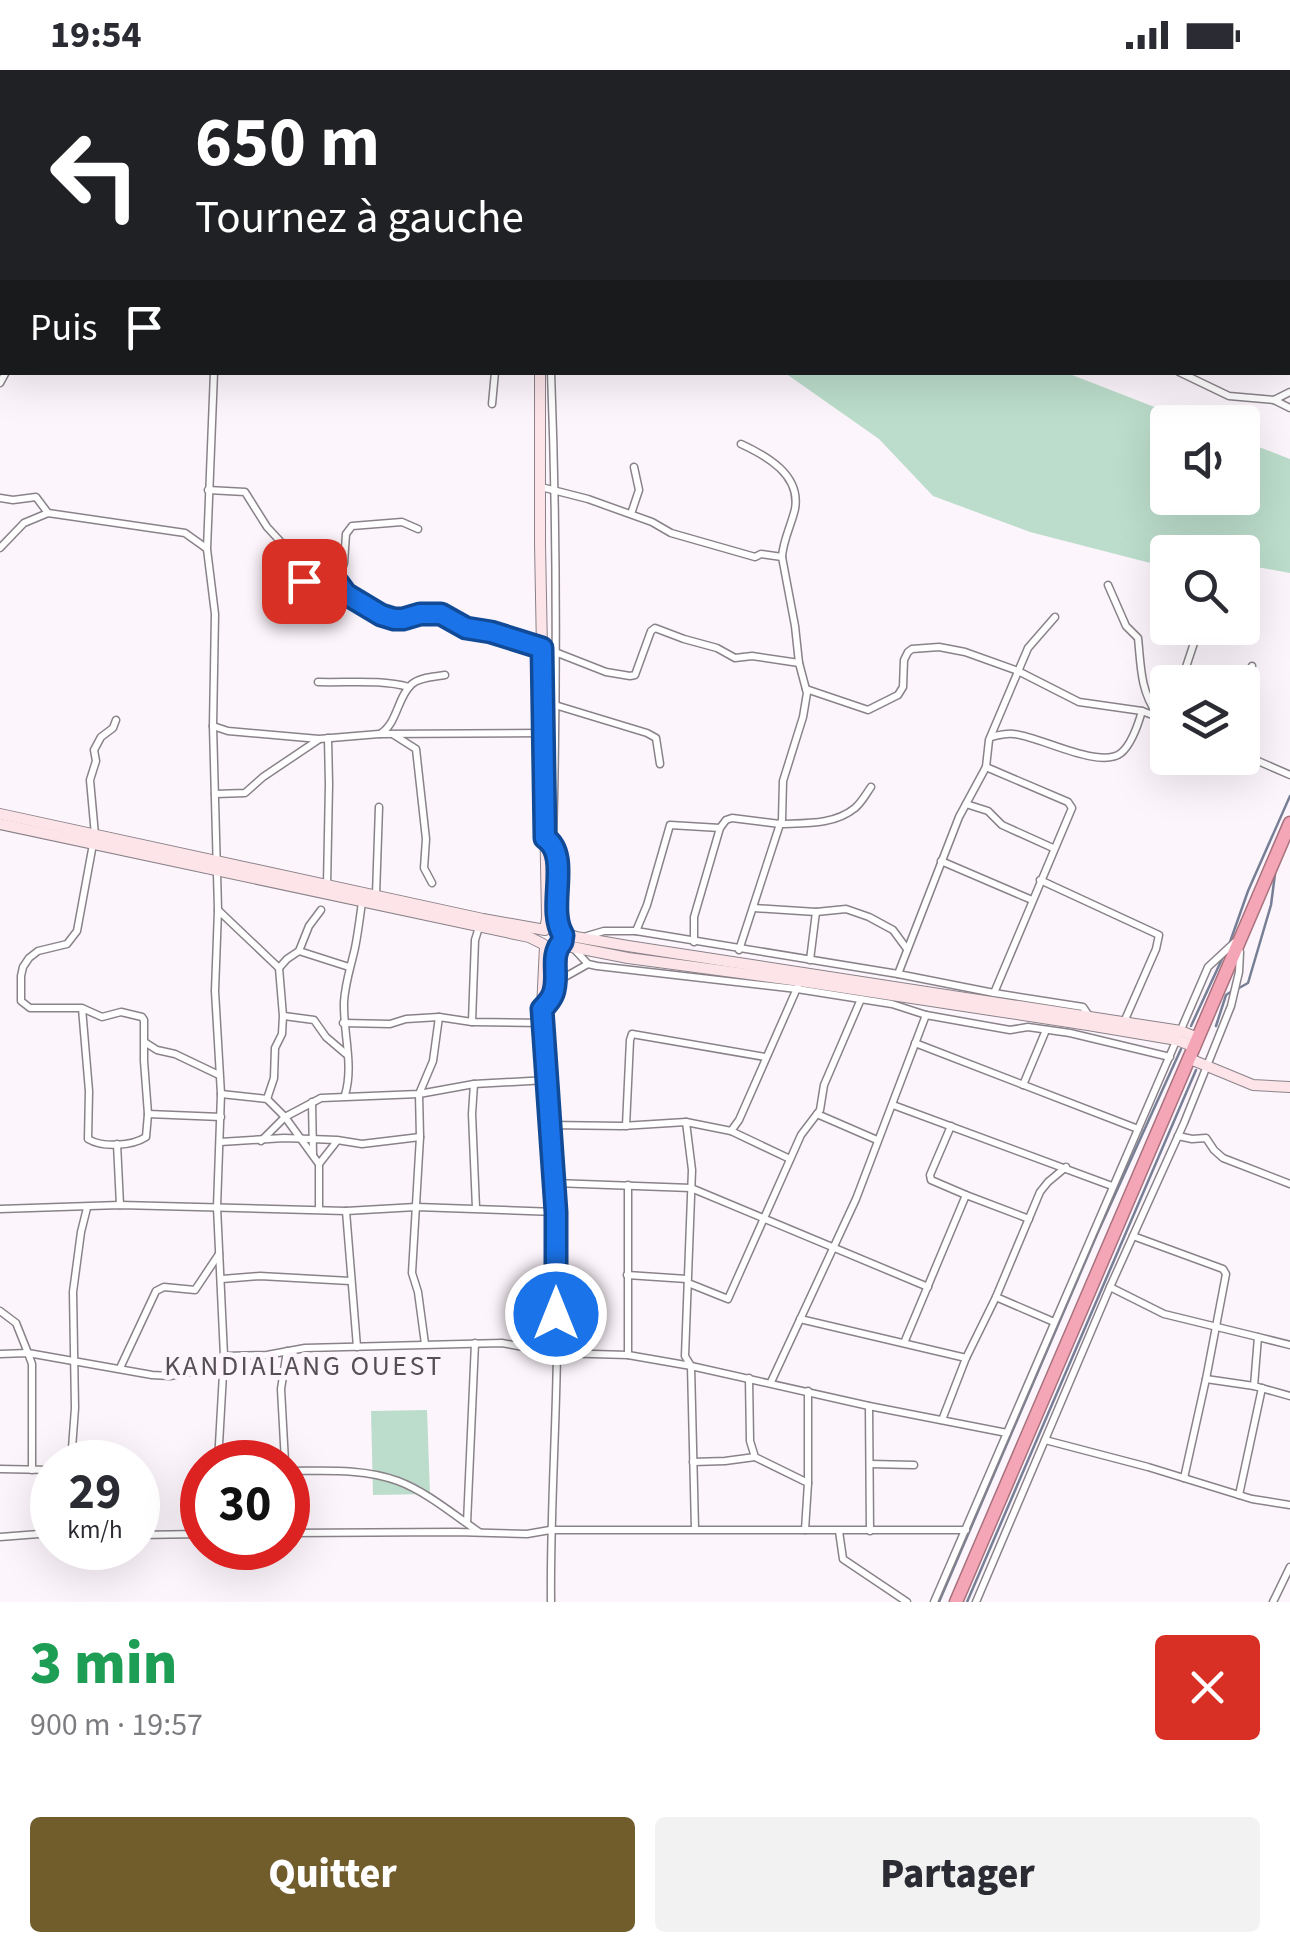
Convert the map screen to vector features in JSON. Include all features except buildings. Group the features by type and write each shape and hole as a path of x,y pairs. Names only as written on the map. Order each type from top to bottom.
{"highway":[{"path":"956,1602 1289,830"}],"main road":[{"path":"540,375 542,648 550,704 544,733 549,840 547,918 541,936 555,956 556,982 542,1009"},
{"path":"0,814 362,902 481,923 545,930 552,927 628,952 798,985 1088,1021 1124,1022 1179,1035 1207,1067 1254,1085 1290,1087"},
{"path":"0,824 94,839"},
{"path":"549,840 557,853 557,918 562,942 551,946"},
{"path":"215,865 376,896 551,946 628,952 1179,1035"},
{"path":"542,1009 551,946"}],"street":[{"path":"214,375 207,548 215,614 215,991 221,1094 217,1207 224,1356 219,1440"},
{"path":"492,404 495,375"},
{"path":"549,840 556,490 551,375"},
{"path":"1185,375 1228,396 1274,400 1290,408"},
{"path":"1274,400 1290,392"},
{"path":"739,950 780,824 784,775 803,717 806,689 782,558 796,492 778,466 741,444"},
{"path":"631,514 639,490 634,467"},
{"path":"541,487 631,514 671,533 750,556 782,558"},
{"path":"208,490 245,492 267,527 292,554 301,580 338,583 346,594 394,619 441,614 466,628 555,652 606,672 633,676 655,628 717,648 734,658 752,656 799,664"},
{"path":"0,498 36,498 48,513"},
{"path":"0,548 24,523 48,513 185,533 207,548"},
{"path":"338,583 346,534 352,526 402,522 418,528"},
{"path":"1108,586 1126,626 1138,638 1140,675 1150,706"},
{"path":"898,974 941,861 986,767 990,738 1028,648 1056,617"},
{"path":"806,689 868,710 904,687 906,654 910,650 939,647 1018,671 1079,702 1150,714"},
{"path":"379,734 390,726 409,686 445,675"},
{"path":"318,682 389,681 409,686"},
{"path":"550,704 648,733 656,738 660,764"},
{"path":"990,738 1016,734 1106,758 1120,755 1142,712"},
{"path":"82,1008 89,1091 88,1139 95,1144 144,1140 148,1114 142,1017 121,1012 102,1017 82,1008 30,1008 21,1001 21,976 29,958 67,944 77,931 94,839 90,780 96,761 94,750 116,720"},
{"path":"213,726 228,731 318,739 379,734 544,733"},
{"path":"393,735 416,749 426,838 424,868 432,884"},
{"path":"326,884 328,738"},
{"path":"214,794 245,793 318,739"},
{"path":"1260,762 1290,775"},
{"path":"986,767 1071,804 1072,808 994,993"},
{"path":"694,942 694,917 720,828 726,820 780,824 838,818 860,803 872,787"},
{"path":"966,804 988,811 1002,825 1053,848"},
{"path":"376,896 379,806"},
{"path":"636,932 670,825 720,828"},
{"path":"941,861 1032,900"},
{"path":"1040,880 1159,935 1124,1022"},
{"path":"345,1095 349,1073 345,990 362,902"},
{"path":"754,908 816,912 846,909 893,930 907,950"},
{"path":"218,910 279,968 284,1016 267,1099"},
{"path":"279,968 299,951 309,926 321,910"},
{"path":"810,960 816,912"},
{"path":"472,1022 475,940 481,923"},
{"path":"581,938 604,930 636,932 898,974 1082,1007 1088,1021"},
{"path":"934,1602 1208,967 1241,937"},
{"path":"976,1602 1207,1067 1235,990 1241,937"},
{"path":"574,949 588,964 615,969 798,985 926,1015 1010,1030 1028,1027 1070,1033 1170,1056"},
{"path":"299,951 349,966"},
{"path":"556,982 588,964"},
{"path":"731,1131 798,985"},
{"path":"628,1275 687,1280 728,1299 801,1135 820,1110 824,1085 861,999"},
{"path":"542,1009 556,1212 551,1602"},
{"path":"771,1382 856,1199 926,1015"},
{"path":"284,1016 310,1018 347,1055"},
{"path":"344,1023 390,1024 439,1017 472,1022 543,1022"},
{"path":"425,1344 412,1273 419,1094 433,1061 439,1017"},
{"path":"1023,1085 1046,1030"},
{"path":"626,1126 632,1034 766,1056"},
{"path":"146,1042 151,1048 176,1054 219,1075"},
{"path":"914,1042 1138,1129"},
{"path":"260,1141 286,1116 321,1098 419,1094 474,1084 547,1080"},
{"path":"474,1084 476,1208"},
{"path":"221,1094 267,1099 286,1116 320,1164"},
{"path":"312,1102 313,1156"},
{"path":"892,1106 1112,1186"},
{"path":"148,1114 221,1117"},
{"path":"818,1114 877,1140"},
{"path":"548,1125 686,1122 731,1131 790,1159"},
{"path":"686,1122 692,1170 684,1356 691,1366 696,1530"},
{"path":"950,1126 931,1180 1029,1219"},
{"path":"1178,1136 1206,1138 1223,1158 1290,1184"},
{"path":"220,1142 313,1139 362,1144 420,1137"},
{"path":"319,1209 320,1164 337,1140"},
{"path":"117,1144 120,1205"},
{"path":"942,1420 1044,1186 1066,1167"},
{"path":"554,1184 691,1188 928,1288"},
{"path":"628,1185 628,1355"},
{"path":"904,1343 966,1195"},
{"path":"0,1209 120,1205 556,1212"},
{"path":"73,1440 76,1361 73,1292 87,1208"},
{"path":"346,1211 357,1347"},
{"path":"1133,1236 1223,1269 1226,1274 1184,1478"},
{"path":"120,1368 156,1291 164,1287 195,1290 221,1252"},
{"path":"222,1280 260,1276 350,1281"},
{"path":"1110,1286 1164,1314 1290,1344"},
{"path":"996,1297 1054,1322"},
{"path":"0,1311 16,1322 28,1352 32,1440"},
{"path":"800,1320 966,1358"},
{"path":"1239,1496 1258,1387 1258,1337"},
{"path":"468,1524 475,1343"},
{"path":"0,1354 28,1352 170,1376 201,1370 224,1356 267,1355 305,1348 502,1343 557,1353 628,1355 691,1366 1007,1432"},
{"path":"283,1440 280,1389 287,1351"},
{"path":"749,1378 750,1441 755,1456"},
{"path":"1206,1379 1290,1396"},
{"path":"806,1530 808,1391"},
{"path":"869,1406 870,1531"},
{"path":"1044,1440 1239,1496 1290,1505"},
{"path":"694,1462 755,1456 808,1483"},
{"path":"870,1464 914,1465"},
{"path":"0,1469 30,1470"},
{"path":"310,1470 394,1480 480,1533"},
{"path":"310,1534 966,1530"},
{"path":"840,1531 843,1559 907,1602"},
{"path":"0,1537 30,1535"},
{"path":"1273,1602 1290,1567"}],"green space":[{"path":"788,375 1072,375 1150,405 1150,515 1260,515 1260,448 1290,459 1290,573 1260,568 1260,535 1150,535 1150,563 1030,532 933,496 879,439"},
{"path":"427,1410 430,1494 373,1495 371,1411"}],"waterway":[{"path":"1230,942 1290,796"},
{"path":"1239,988 1248,983 1271,905 1275,874"},
{"path":"1191,1026 1222,959"},
{"path":"1216,1026 1226,995 1232,991"},
{"path":"939,1602 1181,1049"},
{"path":"967,1602 1196,1070"}],"district":[{"name":"KANDIALANG OUEST","path":"304,1365"}],"route":[{"path":"304,581 338,583 346,594 394,619 441,614 466,628 542,648 545,838 557,853 557,918 563,935 555,956 556,982 542,1009 556,1212 556,1314"}]}
